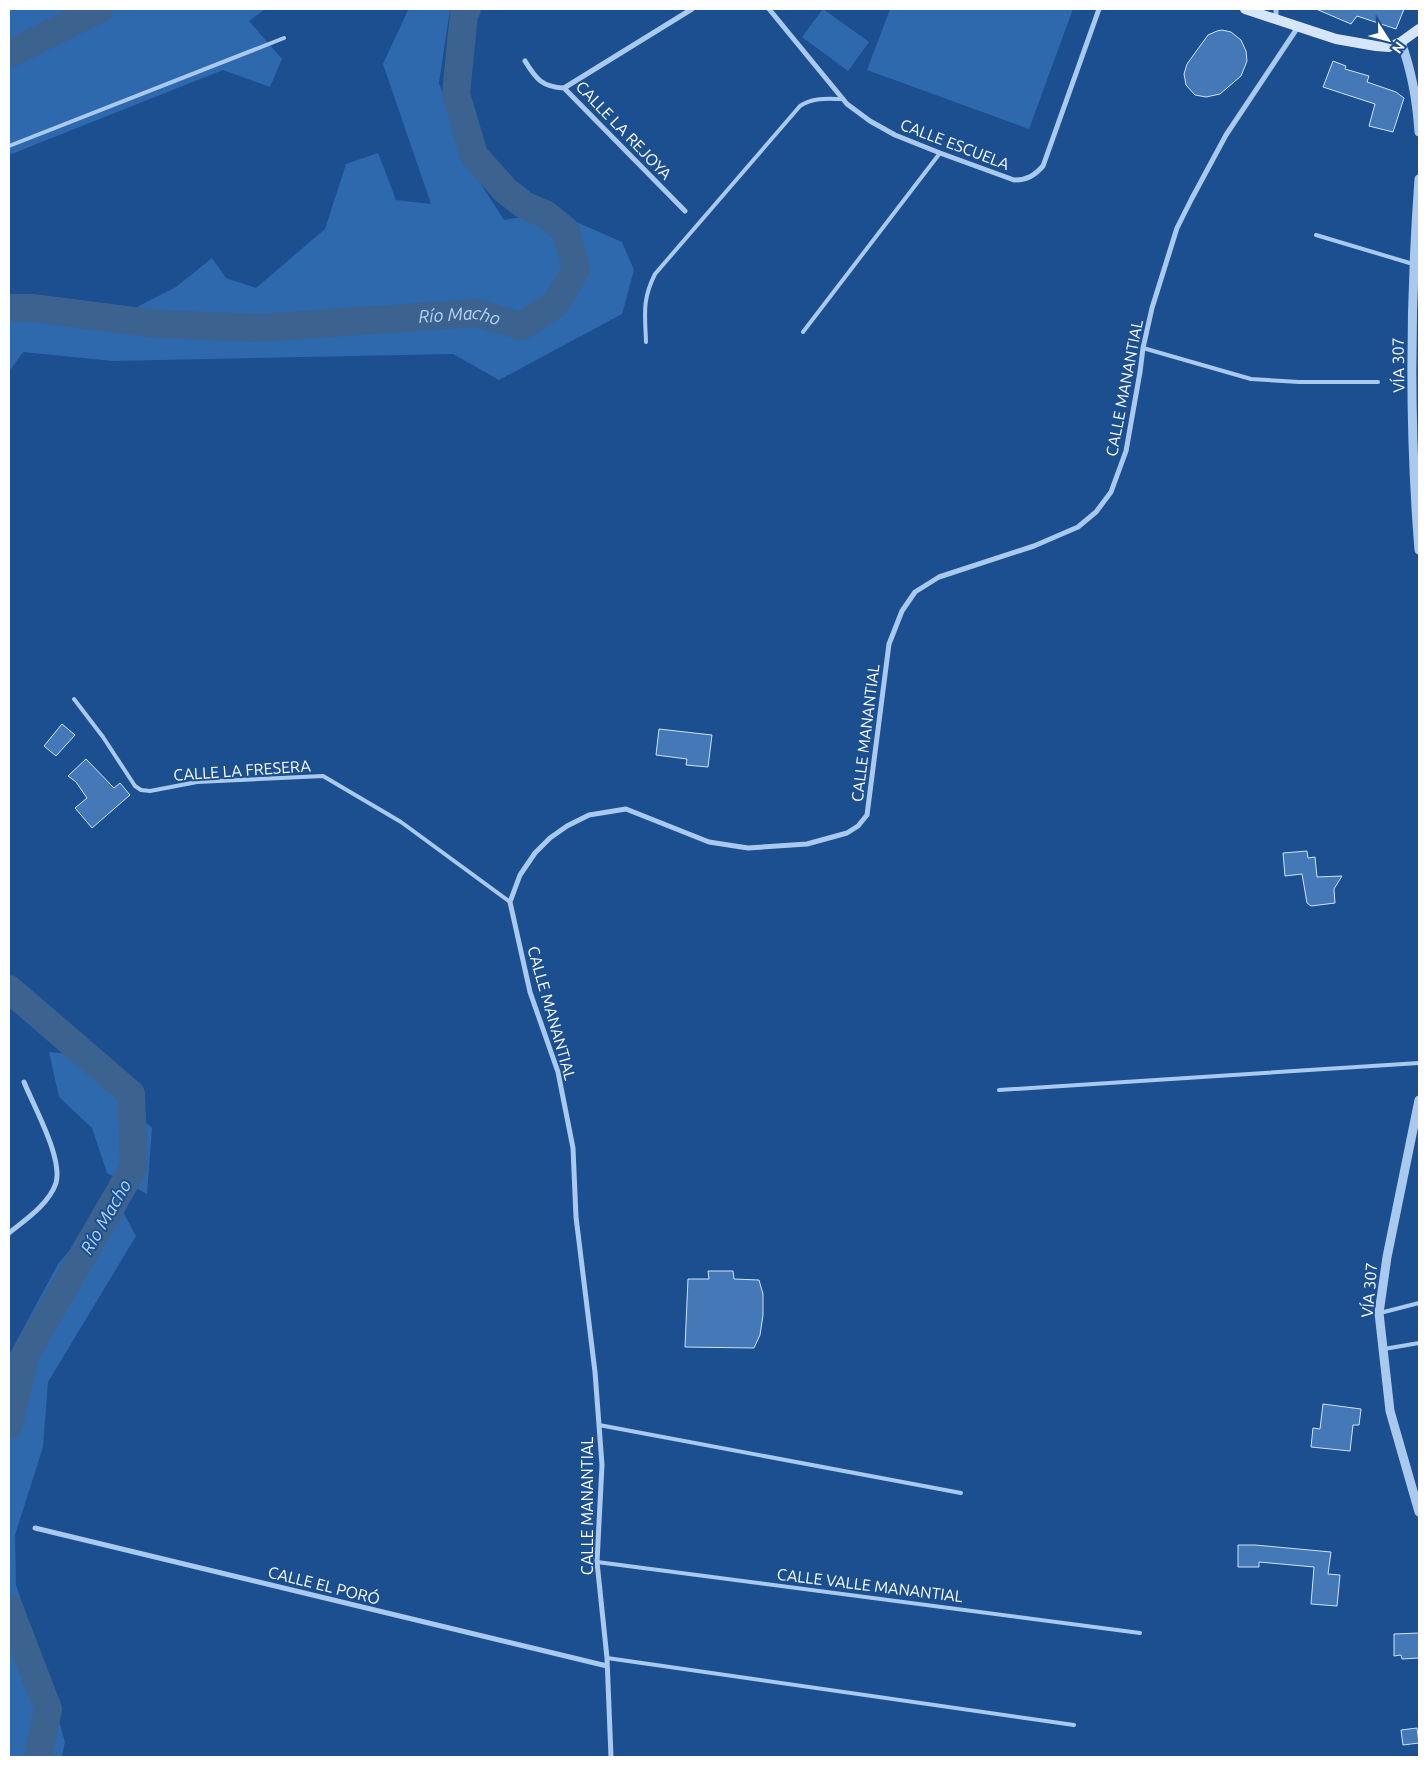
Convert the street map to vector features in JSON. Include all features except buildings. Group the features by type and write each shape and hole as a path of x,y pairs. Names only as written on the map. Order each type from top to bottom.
{"main road":[{"path":"1245,9 1336,39 1376,46 1389,47 1401,42 1419,29"}],"street":[{"name":"CALLE LA REJOYA","path":"684,211 564,88 692,9"},
{"name":"CALLE ESCUELA","path":"770,9 843,99 870,121 895,135 1014,180 1024,180 1035,175 1043,166 1099,9"},
{"path":"1276,9 1276,20"},
{"name":"CALLE MANANTIAL","path":"611,1757 607,1658 597,1562 602,1465 595,1372 576,1217 573,1148 558,1072 530,992 510,902 520,875 535,853 550,838 567,826 589,815 626,810 709,842 748,848 808,844 847,833 858,826 867,815 889,644 902,611 915,592 940,577 1034,546 1078,527 1096,512 1111,492 1126,451 1143,348 1152,308 1177,228 1190,200 1226,135 1298,27"},
{"path":"1401,42 1410,65 1417,100 1419,132"},
{"path":"525,61 534,76 544,84 551,88 564,88"},
{"name":"VÍA 307","path":"1419,179 1413,264 1412,350 1415,492 1419,550"},
{"path":"9,1233 48,1198 56,1183 57,1165 53,1150 24,1082"},
{"name":"VÍA 307","path":"1419,1100 1387,1257 1379,1313 1390,1411 1417,1498 1419,1512"},
{"name":"CALLE EL PORÓ","path":"35,1528 607,1666"}],"lane":[{"path":"9,146 284,38"},
{"path":"646,342 645,301 649,286 656,274 800,106 814,99 843,99"},
{"path":"803,332 940,153"},
{"path":"1316,236 1413,264"},
{"path":"1143,348 1251,378 1300,382 1378,382"},
{"name":"CALLE LA FRESERA","path":"74,699 103,737 135,786 141,790 150,791 197,782 323,776 401,822 510,902"},
{"path":"999,1090 1419,1063"},
{"path":"1379,1313 1419,1303"},
{"path":"1382,1349 1419,1343"},
{"path":"599,1425 961,1493"},
{"name":"CALLE VALLE MANANTIAL","path":"597,1562 1140,1632"},
{"path":"607,1658 1074,1725"}],"shaded area":[{"path":"9,9 265,9 249,21 282,59 270,87 223,70 9,155"},
{"path":"410,9 450,9 439,83 466,161 504,220 541,214 572,220 622,242 634,270 622,314 499,380 453,354 113,361 23,352 9,372 9,303 57,302 133,309 176,287 212,258 226,278 256,288 325,229 346,164 378,153 396,200 431,204 383,64"},
{"path":"823,9 869,42 848,71 802,37"},
{"path":"890,9 1073,9 1029,129 867,70"},
{"path":"49,1052 72,1054 152,1128 147,1194 107,1173 92,1128 59,1097"},
{"path":"115,1197 136,1236 48,1382 43,1447 15,1535 16,1585 40,1655 65,1742 62,1757 9,1757 9,1355 58,1264"}],"waterway":[{"path":"9,54 99,9"},
{"name":"Río Macho","path":"9,308 32,308 157,324 259,328 476,313 522,326 555,304 576,270 566,231 545,214 524,205 505,190 474,155 456,94 464,14 467,9"},
{"name":"Río Macho","path":"9,989 131,1094 134,1167 25,1355 9,1425"},
{"name":"Río Macho","path":"9,1608 48,1709 38,1757"}]}
